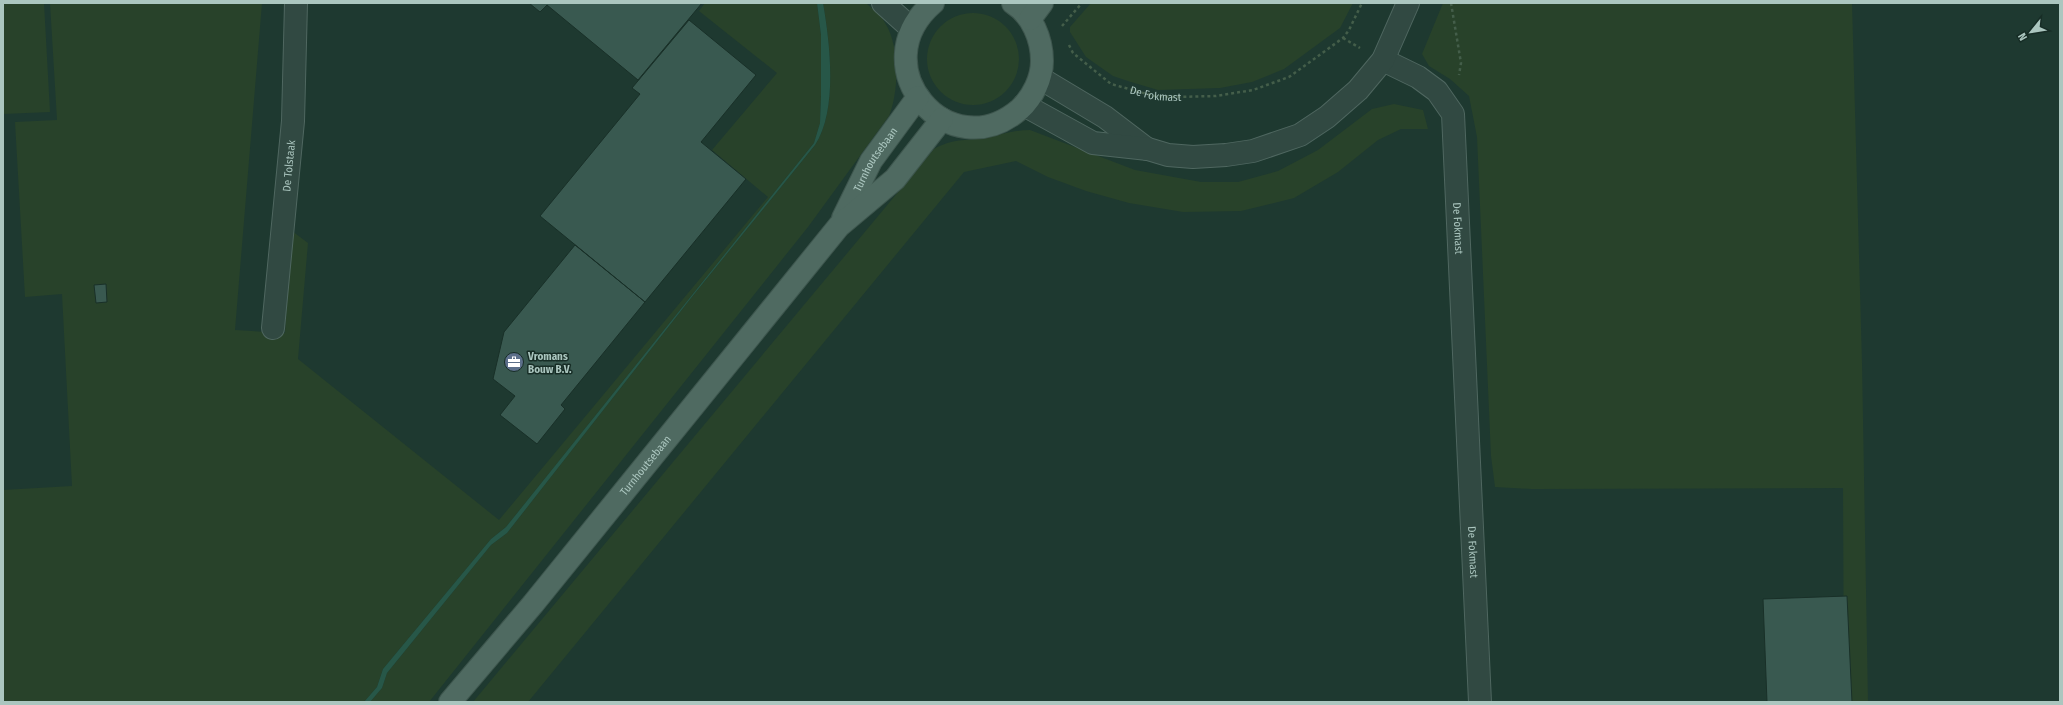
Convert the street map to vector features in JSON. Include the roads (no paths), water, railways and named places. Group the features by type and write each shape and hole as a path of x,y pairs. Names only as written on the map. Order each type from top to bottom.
{"main road":[{"path":"933,3 918,18 912,28 907,42 905,56 906,71 910,85 924,106 942,119 956,125 970,127 985,126 1006,119 1024,105 1031,97 1040,78 1042,63 1041,47 1037,33 1036,11 1013,3"},
{"name":"Turnhoutsebaan","path":"839,226 871,161 918,97"},
{"name":"Turnhoutsebaan","path":"450,702 543,591 839,226 895,180 942,119"}],"street":[{"name":"De Tolstaak","path":"273,328 293,121 296,3"},
{"path":"883,3 912,28"},
{"path":"1024,105 1094,142 1148,149 1168,155 1193,157 1226,155 1253,151 1300,135 1327,117 1358,90 1383,60 1408,3"},
{"name":"De Fokmast","path":"1383,60 1418,77 1437,91 1453,114 1480,702"},
{"path":"1040,78 1105,117 1148,149"}],"place":[{"name":"Vromans Bouw B.V.","path":"514,362"}]}
